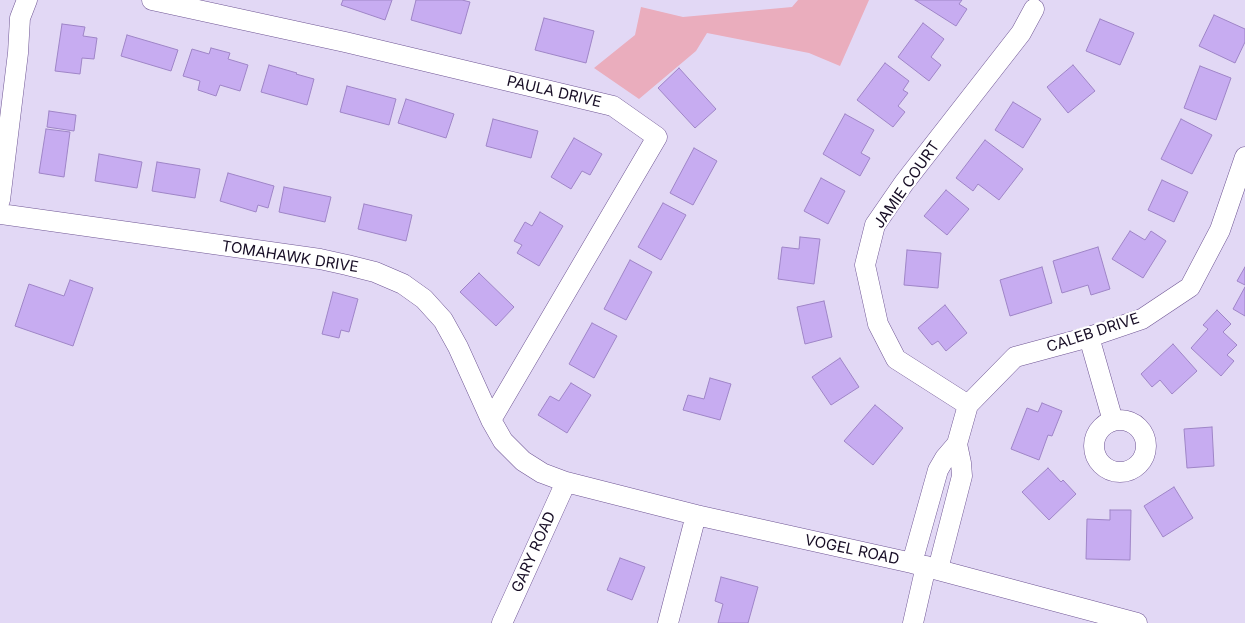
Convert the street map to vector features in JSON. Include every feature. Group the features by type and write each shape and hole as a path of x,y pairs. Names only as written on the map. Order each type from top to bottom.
{"street":[{"path":"0,200 18,53 20,18 27,0"},
{"name":"PAULA DRIVE","path":"152,0 345,42 613,106 657,137 491,420"},
{"name":"JAMIE COURT","path":"968,405 896,358 878,324 865,264 875,225 904,183 1021,32 1034,9"},
{"name":"CALEB DRIVE","path":"925,566 938,470 957,444 968,405 1015,358 1089,337 1142,319 1190,286 1220,230 1245,157"},
{"name":"TOMAHAWK DRIVE","path":"0,214 320,259 375,272 403,284 424,299 444,320 491,420 503,441 523,461 542,473 566,482"},
{"path":"1089,337 1113,421"},
{"name":"CALEB DRIVE","path":"925,566 962,476 957,444"},
{"name":"VOGEL ROAD","path":"566,482 696,515 925,566 1137,623"},
{"name":"GARY ROAD","path":"502,623 566,482"},
{"path":"668,623 696,515"},
{"path":"913,623 925,566"}],"shaded area":[{"path":"798,0 869,0 840,66 809,53 707,33 696,51 639,99 594,68 635,35 641,7 683,17 792,7"}],"building":[{"path":"343,0 392,0 385,20 341,5"},
{"path":"416,0 462,0 470,2 461,34 411,20"},
{"path":"915,0 962,0 959,4 967,9 956,26"},
{"path":"1214,15 1245,29 1245,42 1235,63 1199,46"},
{"path":"544,18 594,31 586,63 535,50"},
{"path":"1100,19 1134,33 1120,65 1086,51"},
{"path":"923,23 944,39 931,57 941,65 929,81 898,57"},
{"path":"62,24 85,27 83,36 97,38 94,59 82,58 80,74 55,71"},
{"path":"127,35 178,50 171,71 121,56"},
{"path":"211,48 230,53 228,59 248,65 240,91 220,85 216,96 198,90 200,81 183,76 192,49 209,54"},
{"path":"885,63 909,81 903,90 908,93 898,106 905,112 893,127 857,100"},
{"path":"269,65 314,79 307,105 261,92"},
{"path":"1073,65 1095,91 1068,113 1047,87"},
{"path":"1200,66 1231,78 1216,120 1184,108"},
{"path":"679,68 716,109 695,128 658,88"},
{"path":"347,86 396,99 389,125 340,112"},
{"path":"406,99 454,114 446,138 398,123"},
{"path":"1013,102 1041,119 1023,148 995,130"},
{"path":"49,111 76,115 74,131 47,127"},
{"path":"845,114 874,130 861,153 870,158 860,176 823,154"},
{"path":"493,119 538,131 531,158 486,146"},
{"path":"1181,119 1212,135 1192,174 1161,159"},
{"path":"46,129 70,132 64,177 39,173"},
{"path":"574,138 602,154 590,175 582,171 571,189 551,177"},
{"path":"985,140 1023,169 999,200 978,184 973,191 956,178"},
{"path":"694,148 717,161 693,205 670,193"},
{"path":"99,154 142,162 137,188 95,181"},
{"path":"157,162 200,169 195,198 152,191"},
{"path":"228,173 274,186 268,208 258,205 256,212 220,201"},
{"path":"821,178 845,191 828,224 804,211"},
{"path":"1162,180 1188,192 1174,222 1148,210"},
{"path":"284,187 331,197 325,222 279,212"},
{"path":"946,190 969,209 947,235 924,216"},
{"path":"663,203 686,215 661,260 638,247"},
{"path":"364,204 412,215 406,241 358,229"},
{"path":"540,212 563,226 539,266 517,253 522,245 514,241 525,222 532,226"},
{"path":"1130,231 1145,240 1151,231 1166,241 1143,278 1112,259"},
{"path":"800,237 820,239 814,284 778,279 782,247 799,249"},
{"path":"1098,247 1110,289 1091,295 1088,285 1062,293 1053,261"},
{"path":"907,250 941,253 938,288 904,285"},
{"path":"630,260 652,272 626,320 604,309"},
{"path":"1042,267 1052,303 1010,316 1000,280"},
{"path":"1245,267 1245,285 1237,281"},
{"path":"479,273 514,307 496,326 460,292"},
{"path":"70,280 93,288 73,346 15,326 29,284 64,296"},
{"path":"1245,287 1245,316 1233,309"},
{"path":"333,292 358,299 349,332 341,330 339,338 322,334"},
{"path":"824,301 832,337 805,344 797,307"},
{"path":"945,305 967,333 946,351 938,341 932,345 918,328"},
{"path":"1217,310 1231,324 1223,332 1237,345 1227,355 1234,361 1221,376 1191,348 1208,329 1203,325"},
{"path":"592,323 617,336 594,378 569,364"},
{"path":"1173,344 1197,371 1172,394 1160,380 1152,387 1141,374"},
{"path":"840,358 859,387 831,405 812,377"},
{"path":"710,378 731,384 720,420 683,410 688,395 704,399"},
{"path":"571,383 591,395 567,433 538,415 550,396 559,401"},
{"path":"1042,403 1062,411 1052,436 1048,435 1039,460 1011,449 1027,408 1038,412"},
{"path":"875,405 903,428 873,465 844,441"},
{"path":"1212,427 1214,466 1187,468 1184,429"},
{"path":"1048,468 1076,494 1049,520 1022,492"},
{"path":"1174,487 1193,518 1163,537 1144,506"},
{"path":"1110,510 1131,510 1130,560 1086,559 1087,519 1110,520"},
{"path":"620,558 645,567 632,600 607,590"},
{"path":"721,577 758,587 748,623 718,623 723,604 715,601"}]}
